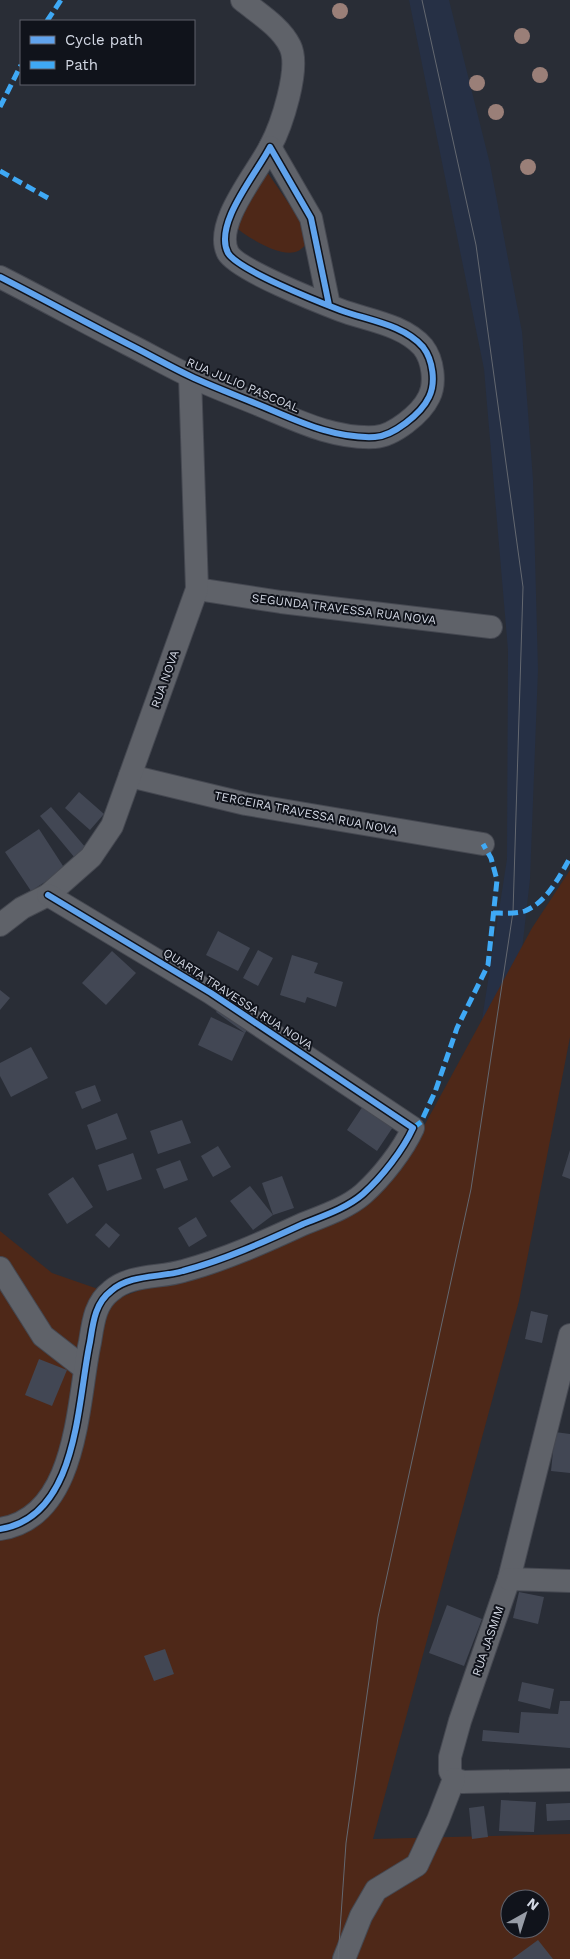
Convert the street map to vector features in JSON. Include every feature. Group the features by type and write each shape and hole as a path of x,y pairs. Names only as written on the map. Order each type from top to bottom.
{"street":[{"path":"242,0 276,29 290,46 293,64 292,82 280,129 260,166 234,205 227,223 225,241 229,254 237,262 254,272 329,306"},
{"path":"270,147 311,218 329,306"},
{"name":"RUA JULIO PASCOAL","path":"0,277 190,376 323,430 351,436 377,437 402,426 418,412 429,397 433,379 430,361 423,348 410,337 395,329 329,306"},
{"name":"RUA NOVA","path":"0,925 22,908 48,894 91,857 112,826 197,589 190,376"},
{"name":"SEGUNDA TRAVESSA RUA NOVA","path":"197,589 281,602 491,626"},
{"name":"TERCEIRA TRAVESSA RUA NOVA","path":"130,776 246,804 483,844"},
{"name":"QUARTA TRAVESSA RUA NOVA","path":"48,894 211,992 413,1128 407,1141 363,1194 336,1210 216,1261 182,1272 129,1281 112,1290 103,1299 96,1312 84,1368"},
{"path":"0,1268 43,1336 84,1368 73,1442 54,1492 40,1509 26,1520 0,1529"},
{"name":"RUA JASMIM","path":"454,1779 450,1770 450,1757 460,1721 509,1579 563,1388 570,1335"},
{"path":"509,1579 570,1581"},
{"path":"344,1959 361,1916 376,1890 417,1865 438,1820 454,1779 474,1783 570,1780"}],"shaded area":[{"path":"409,0 449,0 490,164 522,332 533,480 538,670 530,879 513,1030 323,1959 476,1058 507,859 508,650 484,369"},
{"path":"265,169 305,227 307,243 298,251 291,253 273,249 254,240 233,225"},
{"path":"570,870 570,1037 519,1301 373,1839 570,1834 570,1959 0,1959 0,1231 52,1273 121,1297 324,1225 400,1170 532,928"}],"building":[{"path":"79,792 104,814 90,830 65,808"},
{"path":"51,807 86,848 75,858 40,816"},
{"path":"39,829 65,869 31,891 5,852"},
{"path":"218,931 250,948 238,971 206,955"},
{"path":"258,950 273,958 258,986 243,978"},
{"path":"112,951 136,973 106,1005 82,983"},
{"path":"292,955 318,963 314,973 343,982 336,1007 307,997 305,1003 280,995"},
{"path":"0,990 10,998 0,1010"},
{"path":"223,1002 252,1023 245,1033 216,1012"},
{"path":"211,1017 245,1033 232,1061 198,1045"},
{"path":"31,1047 48,1078 11,1097 0,1076 0,1063"},
{"path":"95,1085 101,1101 82,1109 75,1092"},
{"path":"363,1106 393,1127 377,1151 347,1130"},
{"path":"117,1113 127,1139 96,1150 87,1125"},
{"path":"182,1120 191,1143 158,1154 150,1131"},
{"path":"218,1146 231,1167 213,1177 201,1156"},
{"path":"570,1150 570,1179 562,1176"},
{"path":"133,1153 142,1179 107,1191 98,1165"},
{"path":"180,1160 188,1180 164,1189 156,1169"},
{"path":"282,1176 294,1208 273,1215 262,1183"},
{"path":"73,1177 93,1207 67,1224 48,1194"},
{"path":"250,1186 273,1215 253,1230 230,1201"},
{"path":"196,1217 207,1236 189,1247 178,1228"},
{"path":"106,1223 120,1235 109,1248 95,1235"},
{"path":"531,1311 548,1315 542,1343 525,1339"},
{"path":"39,1359 67,1370 52,1406 25,1395"},
{"path":"555,1432 570,1434 570,1473 551,1471"},
{"path":"519,1592 544,1597 538,1624 513,1618"},
{"path":"447,1605 482,1619 464,1666 429,1653"},
{"path":"165,1649 174,1674 154,1681 144,1656"},
{"path":"522,1682 554,1689 550,1709 518,1701"},
{"path":"560,1701 570,1701 570,1748 482,1741 483,1730 519,1733 521,1712 558,1714"},
{"path":"501,1800 536,1802 534,1832 499,1831"},
{"path":"570,1803 570,1820 547,1821 546,1804"},
{"path":"484,1806 488,1837 472,1839 469,1808"},
{"path":"538,1940 553,1959 512,1959"}],"tram line":[{"path":"338,1959 346,1843 378,1617 471,1189 513,912 523,587 476,245 422,0"}],"marked path":[{"path":"48,20 61,0"},
{"path":"0,107 20,67"},
{"path":"0,171 48,198"},
{"path":"413,1128 421,1122 435,1092 457,1028 488,965 497,880 491,858 483,844"},
{"path":"493,913 518,913 533,907 552,888 570,858"}],"cycle path":[{"path":"0,277 190,376 303,423 331,432 360,437 375,437 390,433 413,417 429,397 433,378 429,358 423,347 415,339 395,328 340,310 280,285 247,268 228,253 225,241 226,228 231,214 270,147 311,218 329,305"},
{"path":"0,1529 26,1520 46,1503 60,1480 70,1453 77,1424 94,1321 101,1301 111,1291 136,1279 174,1273 214,1262 342,1208 357,1199 377,1180 398,1154 413,1128 211,993 48,895"}]}
